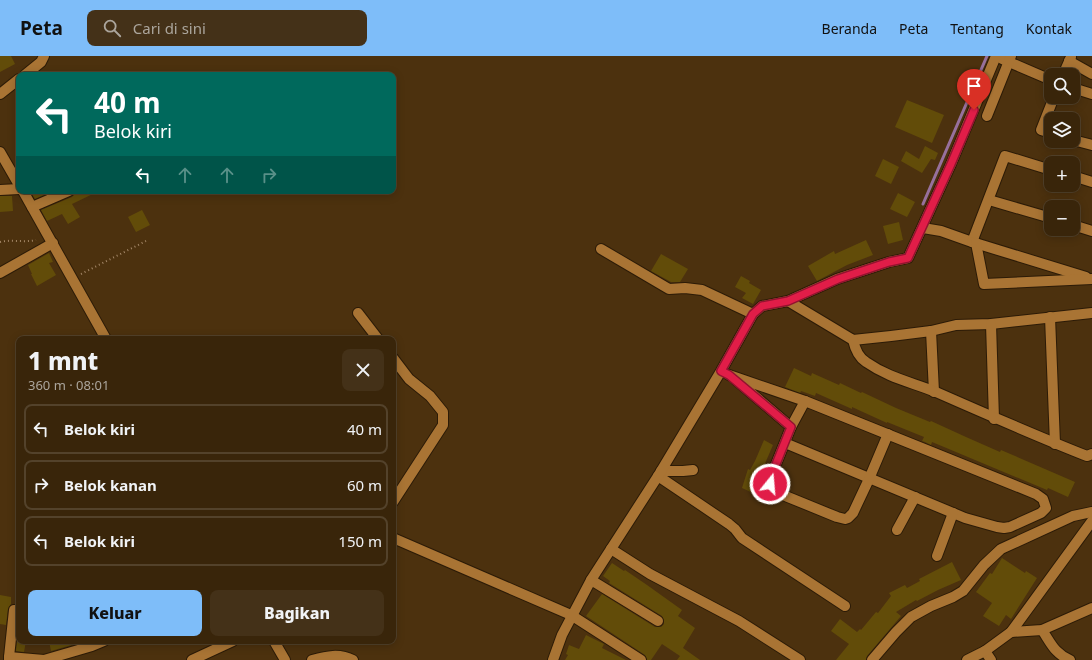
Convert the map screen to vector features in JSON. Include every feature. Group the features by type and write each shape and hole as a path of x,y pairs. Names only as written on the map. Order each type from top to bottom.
{"street":[{"path":"29,72 41,62 44,56"},
{"path":"553,660 571,615 591,580 725,373 753,314 762,306 788,301 838,279 889,262 908,258 951,164 996,56 1010,59 1044,76"},
{"path":"987,116 1010,59"},
{"path":"1070,59 1092,74"},
{"path":"0,94 16,81"},
{"path":"1080,90 1092,94"},
{"path":"1044,122 1041,130 1044,131"},
{"path":"1080,142 1092,145"},
{"path":"0,152 16,180"},
{"path":"1044,168 1005,156 974,243 984,284 1092,279"},
{"path":"1080,178 1092,182"},
{"path":"0,190 16,189"},
{"path":"24,194 104,336"},
{"path":"32,207 62,194"},
{"path":"989,200 1044,216"},
{"path":"1080,227 1092,231"},
{"path":"923,228 941,232 1092,279"},
{"path":"0,273 50,239"},
{"path":"601,249 669,290 685,288 702,290 753,314"},
{"path":"788,301 853,340 931,331 956,325 991,324 1092,313"},
{"path":"358,313 376,336"},
{"path":"1050,317 1055,444"},
{"path":"991,324 994,419"},
{"path":"931,331 934,392"},
{"path":"853,340 856,351 865,361 894,378 934,392 1055,444 1087,456 1092,454"},
{"path":"396,362 409,379 430,396 442,412 443,425 396,497"},
{"path":"725,373 805,401 1036,494 1043,499 1046,504 1046,508 1041,513 1010,527 1004,528 953,513 784,443"},
{"path":"725,373 791,427"},
{"path":"805,401 784,443 770,479 770,484 772,489 778,493 837,517 845,519 853,513 888,434"},
{"path":"660,474 693,470"},
{"path":"660,474 736,529 742,538 846,606"},
{"path":"897,530 915,497"},
{"path":"872,660 911,617 963,591 984,565 1001,549 1073,516 1092,512"},
{"path":"937,556 953,513"},
{"path":"967,660 985,650 1011,632 1092,521"},
{"path":"396,539 571,615 641,660"},
{"path":"611,549 650,574 739,620 800,660"},
{"path":"591,580 658,621"},
{"path":"1011,632 1042,630 1092,608"},
{"path":"14,610 9,658 44,660 97,644"},
{"path":"1042,630 1060,656 1070,660"},
{"path":"192,660 227,644"},
{"path":"276,644 285,660"},
{"path":"985,650 991,660"},
{"path":"312,660 329,655 340,655 353,660"}],"path":[{"path":"0,242 26,242 50,239"},
{"path":"72,278 146,241"}],"building":[{"path":"0,56 11,56 15,64 0,72"},
{"path":"907,100 944,115 932,143 895,127"},
{"path":"925,146 938,153 935,160 931,159 922,173 901,161 906,151 919,159"},
{"path":"883,159 899,167 891,184 875,176"},
{"path":"898,193 915,202 907,217 890,209"},
{"path":"32,194 46,194 35,199"},
{"path":"93,194 72,204 80,217 68,224 62,214 47,221 41,210 74,195"},
{"path":"0,196 12,196 13,211 0,212"},
{"path":"142,210 150,225 136,232 128,217"},
{"path":"899,222 903,240 888,244 883,226"},
{"path":"866,240 873,255 847,265 817,281 808,266 834,251 835,254"},
{"path":"49,253 53,262 49,263 56,275 37,286 28,265"},
{"path":"661,254 688,269 680,282 671,282 651,271"},
{"path":"741,276 761,290 753,304 742,298 746,293 735,287"},
{"path":"794,368 811,376 812,373 839,385 840,383 1000,452 1001,450 1075,482 1068,497 1048,488 1047,490 932,442 931,445 922,441 924,437 887,423 852,407 852,409 816,393 815,396 801,391 800,393 785,387"},
{"path":"764,440 773,445 760,475 762,475 755,494 742,488 748,469 750,470 755,461"},
{"path":"1002,558 1025,573 1026,571 1037,578 1011,619 1006,615 999,626 983,616 992,603 976,592 990,573 992,574"},
{"path":"952,562 961,580 917,601 916,600 896,612 901,616 867,656 866,660 836,660 849,644 831,631 840,619 857,632 860,629 861,630 876,612 878,613 891,596 889,593 905,585 907,588 920,581 919,579"},
{"path":"612,563 624,571 625,570 682,610 678,616 695,628 683,648 700,660 677,660 680,656 662,644 651,660 647,660 645,655 586,616 602,594 655,627 661,627 664,624 662,616 609,583 610,581 603,576"},
{"path":"0,595 11,597 11,604 8,609 6,625 0,624"},
{"path":"586,635 604,644 602,648 626,660 565,660 568,655 566,654 569,645 579,649"},
{"path":"17,644 25,644 24,652 16,651"},
{"path":"50,644 75,644 51,651"}],"waterway":[{"path":"923,204 987,56"}],"route":[{"path":"770,484 770,479 791,427 729,375 721,371 757,309 762,306 788,301 838,279 889,262 908,258 923,228 974,110"}]}
